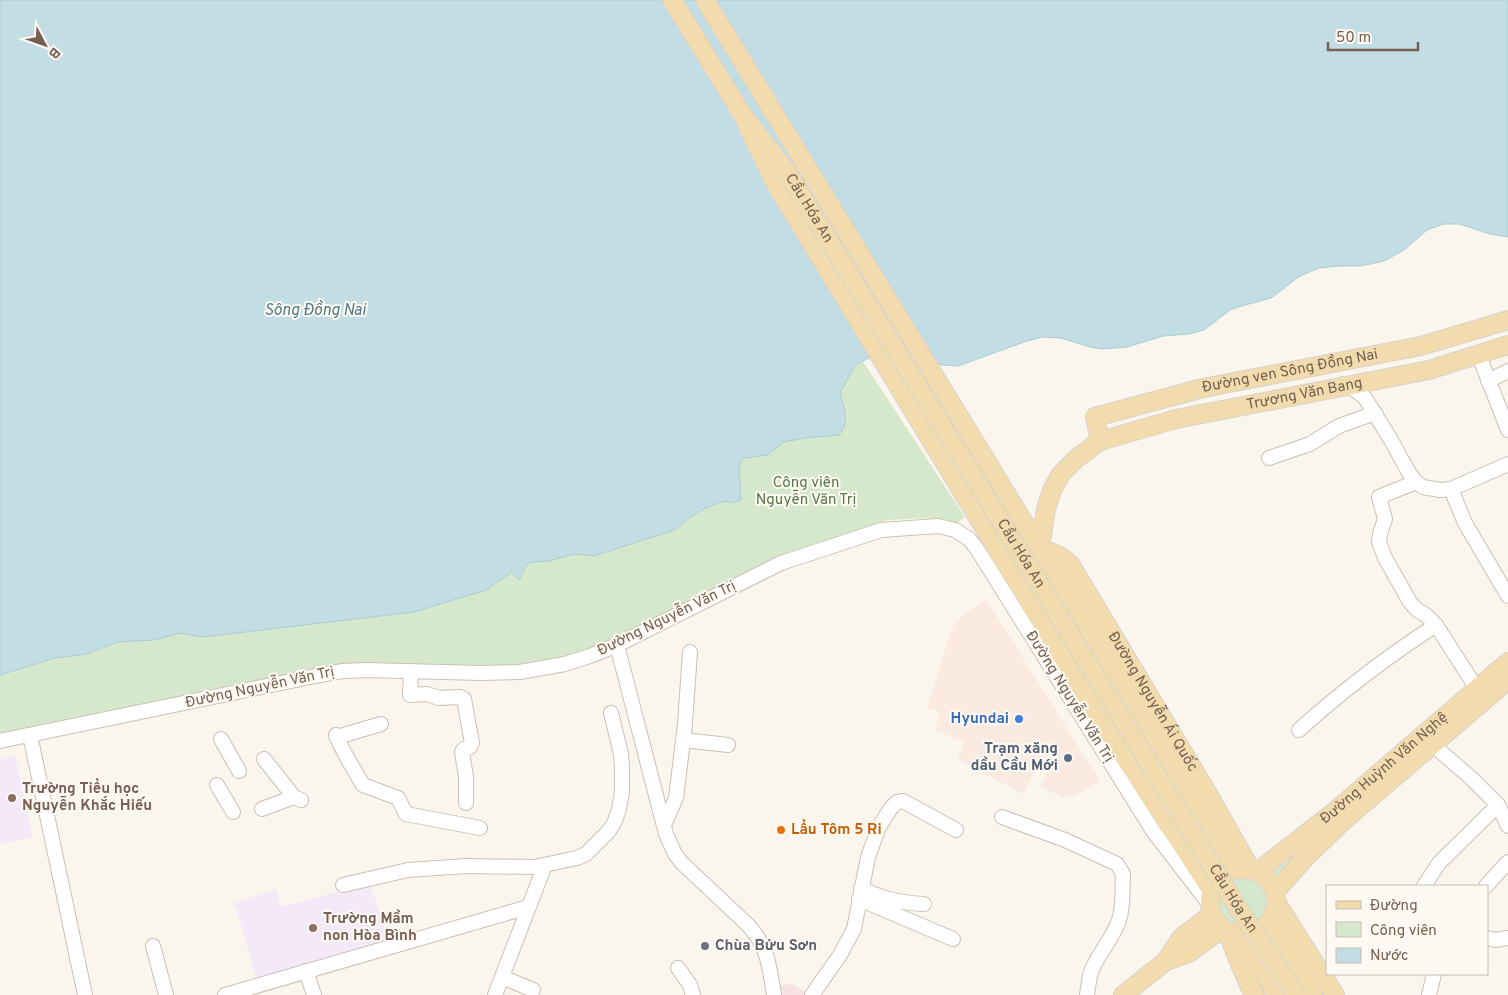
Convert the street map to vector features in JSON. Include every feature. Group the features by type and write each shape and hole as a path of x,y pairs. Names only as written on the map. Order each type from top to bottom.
{"main road":[{"name":"Cầu Hóa An","path":"672,0 742,114 775,183 1105,727 1155,804"},
{"name":"Cầu Hóa An","path":"705,0 1039,545"},
{"name":"Cầu Hóa An","path":"742,114 786,171 1227,891 1296,995"},
{"name":"Đường ven Sông Đồng Nai","path":"1100,441 1094,417 1204,388 1421,346 1508,320"},
{"name":"Trương Văn Bang","path":"1100,441 1186,417 1424,371 1508,345"},
{"path":"1039,545 1046,509 1052,490 1061,474 1077,458 1100,441"},
{"name":"Đường Nguyễn Ái Quốc","path":"1039,545 1184,785 1248,871"},
{"name":"Đường Nguyễn Ái Quốc","path":"1039,545 1060,556 1070,564 1208,794 1248,871"},
{"name":"Đường Huỳnh Văn Nghệ","path":"1248,871 1334,812 1508,662"},
{"name":"Đường Huỳnh Văn Nghệ","path":"1275,898 1306,858 1342,822 1508,680"},
{"path":"1184,785 1155,804 1181,844 1221,918 1276,995"},
{"path":"1254,995 1240,967 1221,918 1220,879 1248,871 1268,881 1275,898 1335,995"},
{"path":"1221,918 1254,933 1270,921 1274,912 1275,898"},
{"path":"1123,995 1166,961 1181,938 1221,918"},
{"path":"1270,921 1313,995"}],"street":[{"path":"1424,371 1475,356 1481,361 1508,430"},
{"path":"1488,381 1508,371"},
{"path":"1276,394 1303,386 1329,382 1349,386 1358,391 1375,413 1409,473 1423,487 1451,490 1508,464"},
{"path":"1268,458 1310,444 1339,426 1375,413"},
{"path":"1416,482 1379,497 1386,519 1379,542 1389,566 1410,602 1436,625 1477,689"},
{"path":"1451,490 1465,523 1508,596"},
{"name":"Đường Nguyễn Văn Trị","path":"0,742 320,674 343,671 520,672 566,664 617,644 781,563 881,530 938,526 956,530 969,539 977,549 1162,845 1221,918"},
{"path":"1299,730 1336,696 1374,667 1436,625"},
{"path":"617,644 664,825 675,854 682,863 749,926 760,940 766,955 774,995"},
{"path":"664,825 676,798 684,740 690,652"},
{"path":"411,671 410,695 426,694 439,698 460,697 464,699 472,743 470,747 462,752 466,778 466,803"},
{"path":"343,885 421,868 466,866 534,867 577,858 586,854 594,848 616,821 622,792 621,754 611,712"},
{"path":"381,724 337,736 363,785 398,798 406,814 480,828"},
{"path":"30,735 85,995"},
{"path":"221,739 239,771"},
{"path":"684,740 728,745"},
{"path":"1432,744 1471,778 1498,805 1508,826"},
{"path":"262,809 298,798 264,759"},
{"path":"217,785 233,812"},
{"path":"812,995 840,955 854,929 872,844 884,818 897,802 903,801 956,830"},
{"path":"1425,885 1439,863 1498,805"},
{"path":"1002,817 1064,840 1117,864 1121,869 1122,905 1119,919 1112,937 1091,973 1087,995"},
{"path":"1162,845 1168,847 1181,844"},
{"path":"1487,885 1508,862"},
{"path":"495,995 545,865"},
{"path":"860,894 924,904"},
{"path":"860,894 953,938"},
{"path":"225,995 528,907"},
{"path":"1488,938 1495,940 1508,938"},
{"path":"153,946 166,995"},
{"path":"678,968 690,985 694,995"},
{"path":"306,971 314,995"},
{"path":"1428,995 1434,975"},
{"path":"502,978 533,990"}],"shaded area":[{"path":"986,599 1100,781 1070,798 1066,795 1063,798 1040,786 1053,763 1045,751 1023,794 957,759 965,742 935,730 940,712 927,708 949,637 955,622"},
{"name":"Trường Tiểu học Nguyễn Khắc Hiếu","path":"15,756 33,837 0,844 0,760"},
{"name":"Trường Mầm non Hòa Bình","path":"370,883 389,943 257,981 237,911 233,904 276,889 281,907"},
{"path":"792,984 808,994 778,995 777,986"}],"green space":[{"name":"Công viên Nguyễn Văn Trị","path":"862,360 965,517 956,524 926,518 888,520 824,541 778,557 614,638 591,648 555,659 531,664 499,666 342,664 0,735 0,675 55,658 86,654 118,642 154,640 181,633 203,637 414,612 486,590 512,572 518,580 527,564 532,562 548,561 574,554 594,556 674,530 690,518 715,504 724,501 741,500 739,470 741,460 767,455 784,442 805,438 847,419 840,393 855,365"},
{"path":"1298,851 1299,853 1276,881 1269,873"},
{"path":"1243,876 1253,878 1261,884 1267,892 1269,902 1267,912 1261,920 1253,926 1243,928 1233,926 1225,920 1219,912 1217,902 1219,892 1225,884 1233,878"}],"water":[{"name":"Sông Đồng Nai","path":"0,0 1508,0 1508,237 1490,234 1460,224 1443,224 1427,230 1404,250 1384,261 1361,266 1319,268 1300,276 1271,298 1230,310 1204,330 1189,334 1163,336 1127,347 1102,349 1061,338 1042,337 958,366 942,365 910,355 885,354 873,356 855,365 840,393 846,420 843,430 839,435 784,442 767,455 741,460 739,470 741,500 731,503 727,501 706,508 674,530 594,556 574,554 548,561 532,562 527,564 519,580 512,572 486,590 414,612 203,637 181,633 154,640 118,642 86,654 55,658 0,675"}],"place":[{"name":"Hyundai","path":"1019,719"},
{"name":"Trạm xăng dầu Cầu Mới","path":"1068,758"},
{"name":"Trường Tiểu học Nguyễn Khắc Hiếu","path":"12,798"},
{"name":"Lẩu Tôm 5 Ri","path":"781,830"},
{"name":"Trường Mầm non Hòa Bình","path":"313,928"},
{"name":"Chùa Bửu Sơn","path":"705,946"}]}
